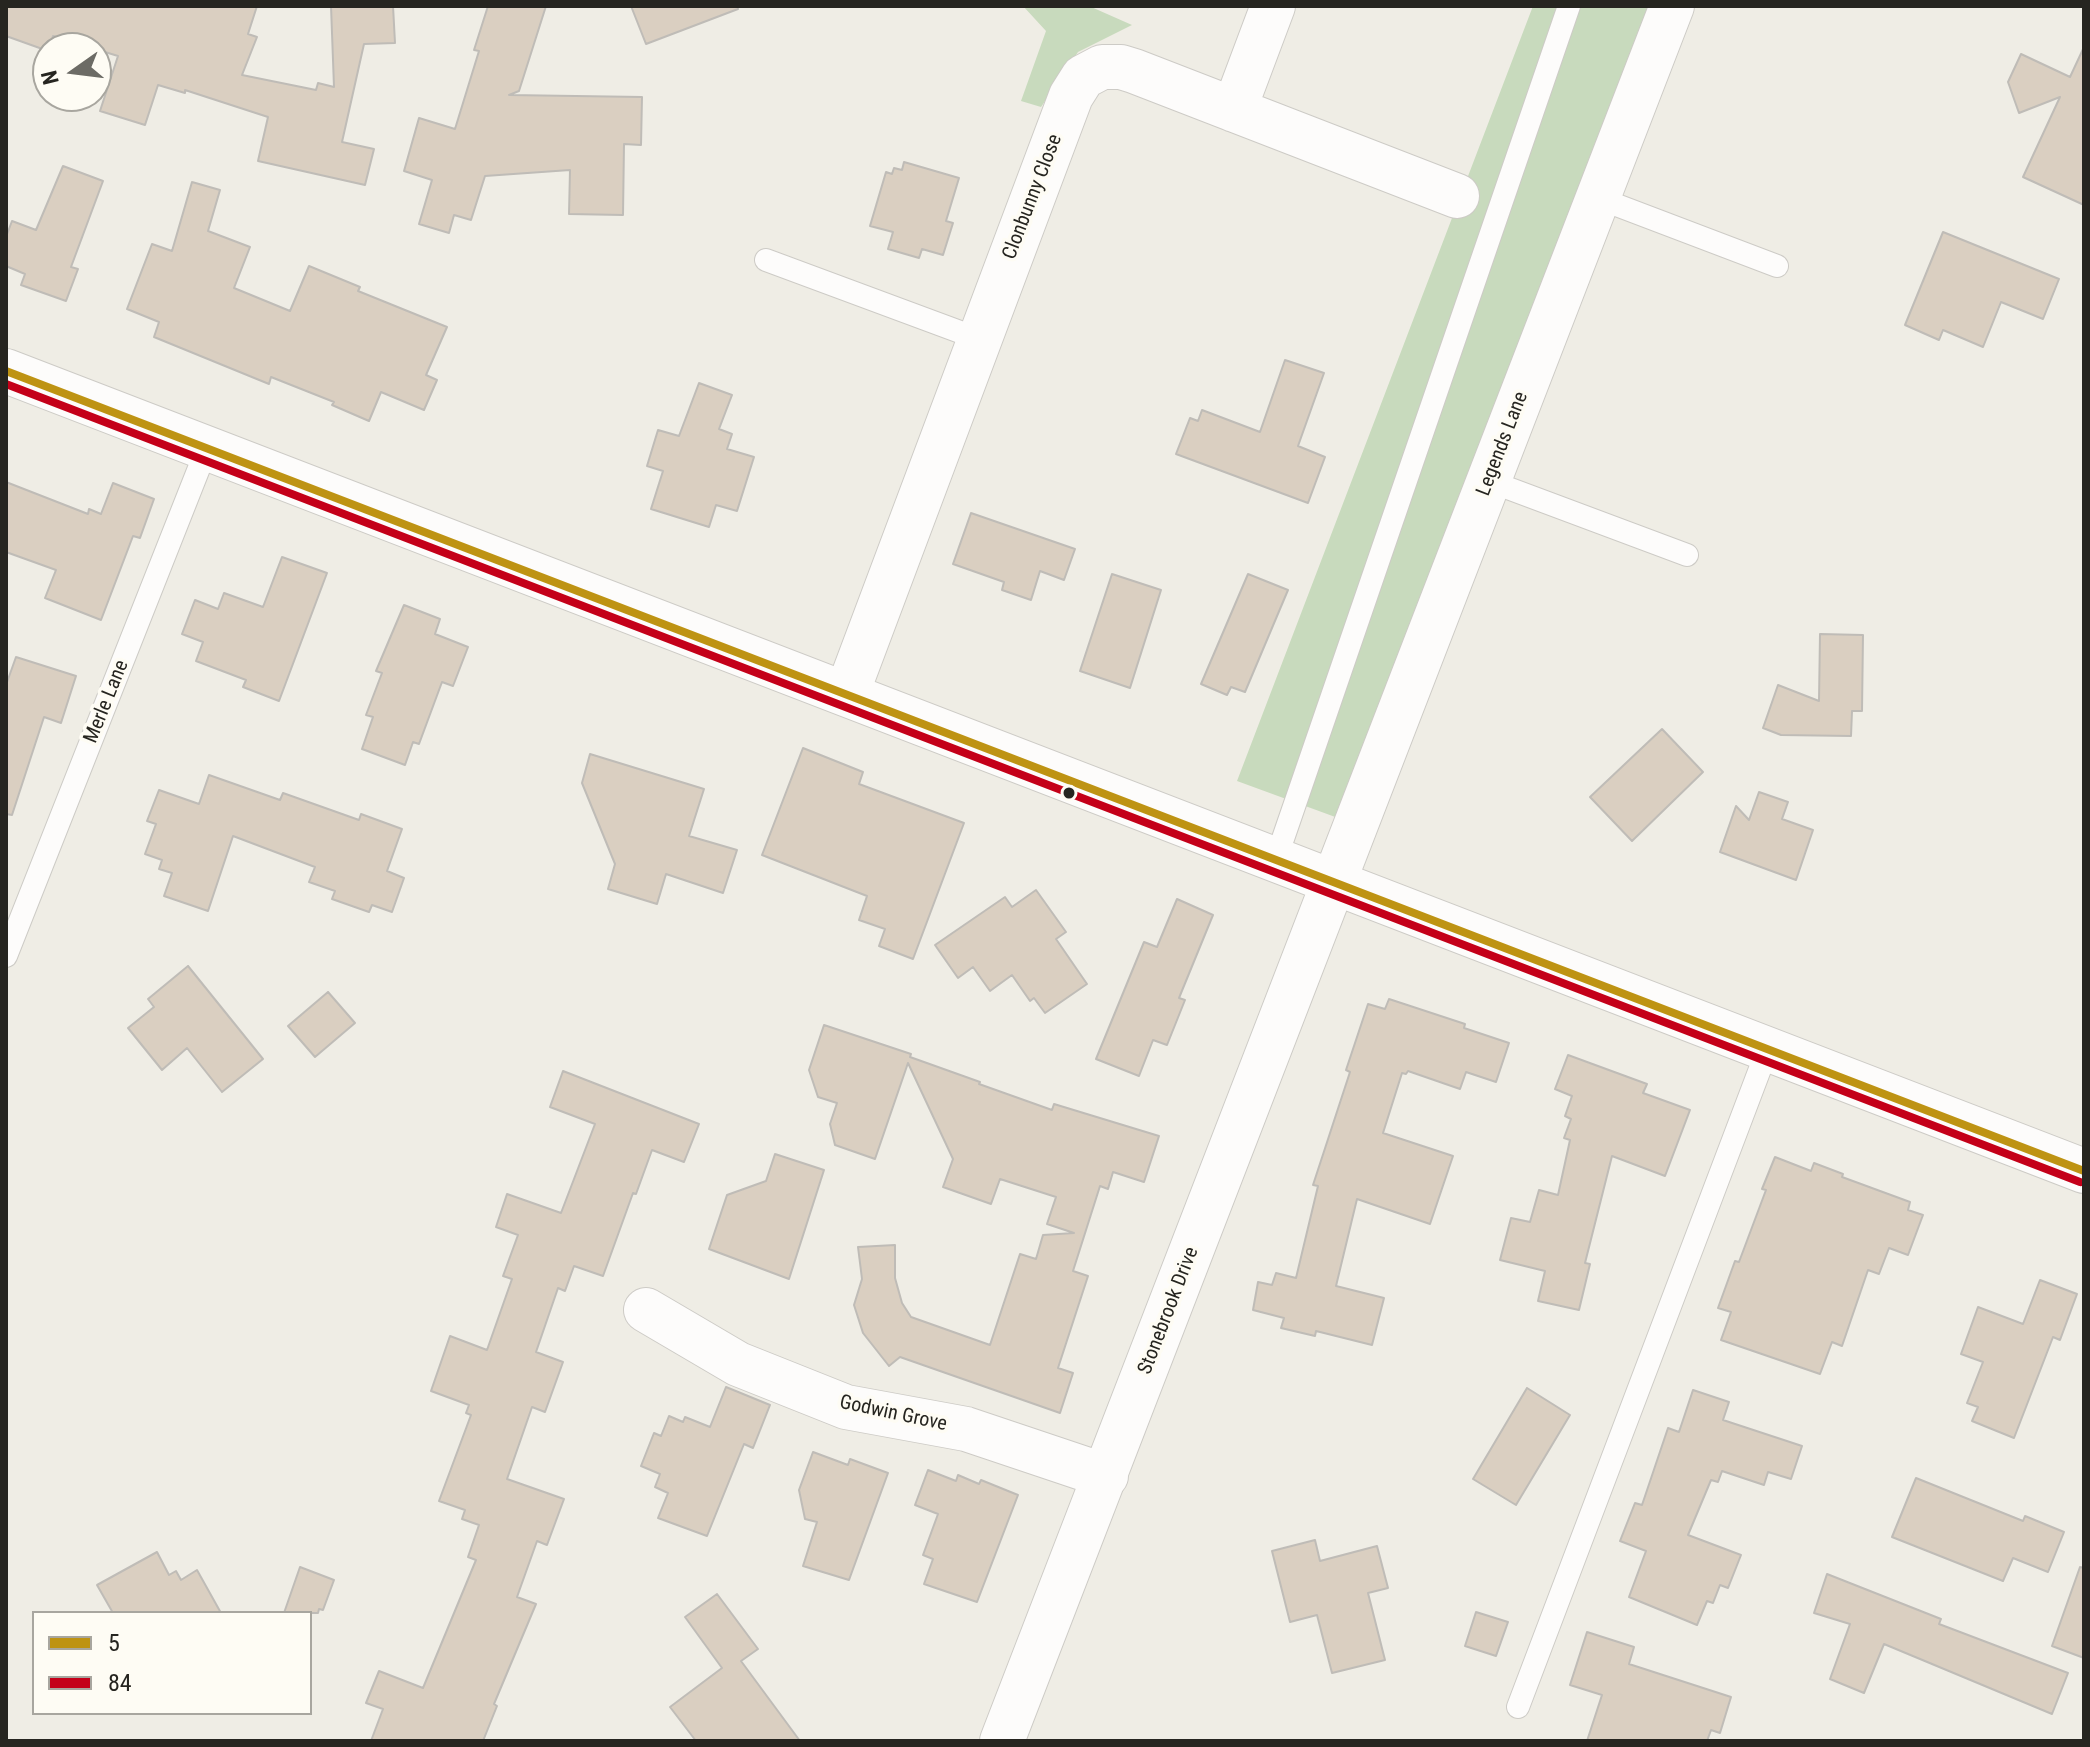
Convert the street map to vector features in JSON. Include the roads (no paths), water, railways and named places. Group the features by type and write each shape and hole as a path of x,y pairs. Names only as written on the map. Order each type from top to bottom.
{"street":[{"path":"1234,110 1273,6"},
{"name":"Legends Lane","path":"1334,881 1672,6"},
{"name":"Clonbunny Close","path":"847,693 1071,96 1083,77 1102,67 1121,67 1457,196"},
{"path":"6,371 2084,1171"},
{"name":"Stonebrook Drive","path":"1002,1741 1334,881"},
{"name":"Godwin Grove","path":"646,1310 738,1364 846,1407 966,1429 1106,1476"}],"lane":[{"path":"1276,859 1569,6"},
{"path":"1598,198 1777,266"},
{"path":"766,260 979,339"},
{"name":"Merle Lane","path":"6,956 207,448"},
{"path":"1489,481 1687,555"},
{"path":"1518,1707 1768,1048"}]}
